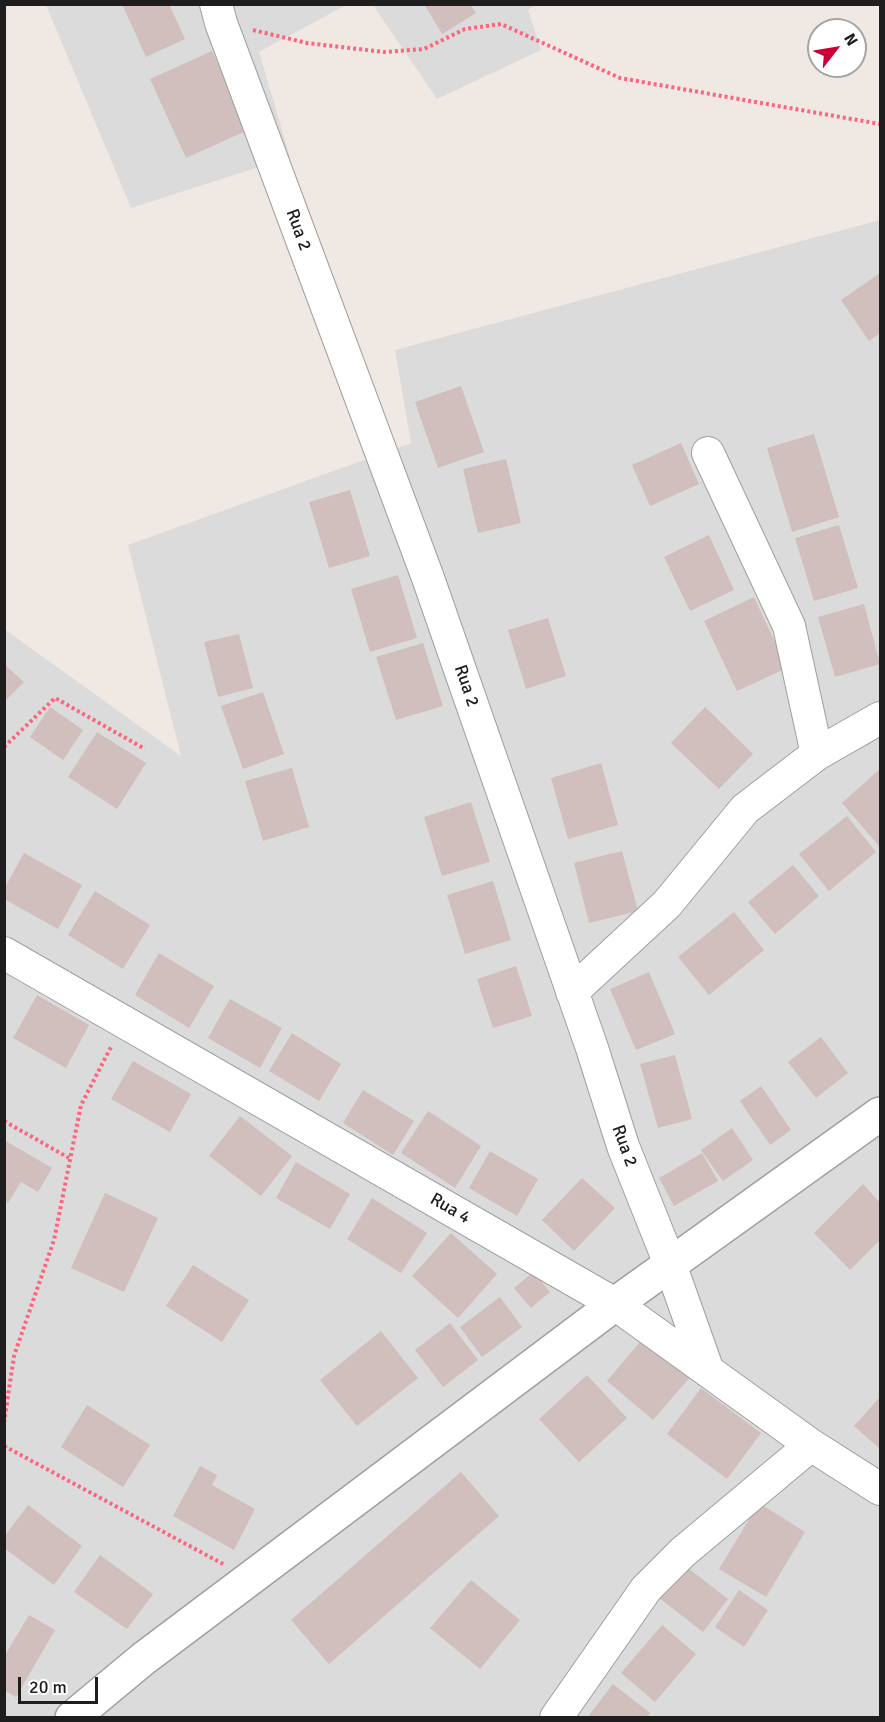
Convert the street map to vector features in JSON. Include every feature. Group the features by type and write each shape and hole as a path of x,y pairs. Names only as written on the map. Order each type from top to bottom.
{"street":[{"name":"Rua 2","path":"219,14 428,578 623,1146 670,1264 708,1371"},
{"path":"708,453 789,626 817,754"},
{"path":"572,992 667,904 745,809 817,754 880,718"},
{"name":"Rua 4","path":"4,953 615,1304 811,1445 880,1489"},
{"path":"72,1718 143,1659 615,1304 880,1114"},
{"path":"556,1718 646,1589 683,1552 811,1445"}],"path":[{"path":"219,14 307,43 384,52 424,49 465,29 501,24 620,78 880,124"},
{"path":"4,747 55,698 145,749"},
{"path":"4,1422 14,1356 54,1240 81,1105 124,1022"},
{"path":"4,1121 69,1158"},
{"path":"4,1446 251,1579"}],"shaded area":[{"path":"46,5 346,5 259,52 290,157 131,208"},
{"path":"373,5 535,5 528,10 541,50 437,99"},
{"path":"880,220 880,1717 5,1717 4,629 181,756 128,545 411,443 395,350"}],"building":[{"path":"122,4 169,4 185,39 146,57"},
{"path":"424,4 470,4 476,13 442,34"},
{"path":"212,51 248,130 186,158 150,79"},
{"path":"880,273 880,333 869,341 841,300"},
{"path":"461,386 484,452 438,468 415,402"},
{"path":"814,434 839,517 792,532 767,448"},
{"path":"681,443 699,484 650,506 632,465"},
{"path":"506,459 521,523 478,533 463,469"},
{"path":"350,490 370,556 329,568 309,502"},
{"path":"839,525 858,588 814,601 795,538"},
{"path":"709,535 734,590 690,611 664,557"},
{"path":"398,575 417,638 370,652 351,589"},
{"path":"754,597 787,668 737,691 704,621"},
{"path":"864,604 880,664 835,677 818,617"},
{"path":"548,618 566,676 526,689 508,630"},
{"path":"239,634 253,688 218,697 204,642"},
{"path":"423,643 443,706 396,720 376,657"},
{"path":"4,664 24,682 4,702"},
{"path":"263,692 284,754 243,769 221,706"},
{"path":"50,707 83,730 63,760 30,737"},
{"path":"705,707 753,754 719,789 671,743"},
{"path":"97,732 146,763 117,809 68,777"},
{"path":"601,763 618,825 568,839 551,778"},
{"path":"292,768 309,827 263,841 245,781"},
{"path":"880,769 880,845 879,846 842,803"},
{"path":"471,802 490,862 442,876 424,817"},
{"path":"847,816 876,852 829,891 799,854"},
{"path":"622,851 638,911 589,923 574,863"},
{"path":"24,853 82,885 58,929 4,899 4,889"},
{"path":"793,865 819,896 775,934 748,902"},
{"path":"493,881 511,940 465,954 447,895"},
{"path":"95,891 150,925 123,969 68,935"},
{"path":"734,912 764,950 709,995 678,957"},
{"path":"159,953 214,986 189,1028 135,995"},
{"path":"516,966 532,1016 493,1028 477,979"},
{"path":"649,972 675,1034 636,1050 610,989"},
{"path":"37,995 89,1025 66,1068 13,1038"},
{"path":"230,999 282,1028 260,1068 208,1038"},
{"path":"292,1033 341,1064 319,1101 269,1071"},
{"path":"821,1037 848,1073 816,1098 788,1062"},
{"path":"675,1055 692,1119 658,1128 640,1064"},
{"path":"133,1061 191,1094 170,1132 111,1099"},
{"path":"761,1086 791,1130 770,1145 740,1101"},
{"path":"363,1090 414,1121 393,1155 343,1123"},
{"path":"428,1111 481,1146 455,1188 401,1153"},
{"path":"240,1116 292,1156 261,1196 209,1156"},
{"path":"732,1128 753,1160 723,1181 701,1150"},
{"path":"4,1140 52,1168 38,1192 21,1182 8,1203 4,1201"},
{"path":"490,1151 538,1179 517,1216 469,1188"},
{"path":"702,1153 718,1181 674,1206 659,1178"},
{"path":"296,1162 350,1194 330,1229 276,1198"},
{"path":"582,1178 615,1208 574,1251 542,1220"},
{"path":"863,1184 880,1203 880,1240 850,1270 814,1233"},
{"path":"105,1193 158,1218 124,1292 71,1268"},
{"path":"372,1198 427,1233 401,1273 347,1239"},
{"path":"451,1233 497,1274 458,1318 412,1276"},
{"path":"193,1265 249,1300 222,1342 166,1306"},
{"path":"533,1272 550,1292 531,1308 514,1288"},
{"path":"500,1297 522,1327 482,1357 460,1327"},
{"path":"450,1323 478,1360 443,1387 415,1350"},
{"path":"381,1331 418,1378 357,1426 320,1380"},
{"path":"645,1336 691,1376 653,1420 607,1381"},
{"path":"587,1375 627,1418 579,1462 539,1419"},
{"path":"701,1388 761,1433 727,1479 667,1434"},
{"path":"880,1397 880,1449 854,1426"},
{"path":"87,1405 150,1445 123,1487 61,1447"},
{"path":"200,1466 217,1475 212,1485 255,1509 234,1550 173,1516"},
{"path":"461,1472 499,1516 329,1664 291,1620"},
{"path":"759,1503 805,1532 766,1597 719,1569"},
{"path":"28,1505 82,1546 54,1585 4,1548 4,1537"},
{"path":"100,1555 153,1594 127,1629 74,1592"},
{"path":"679,1561 728,1599 703,1632 654,1594"},
{"path":"471,1580 520,1620 480,1669 430,1628"},
{"path":"739,1590 768,1610 744,1647 715,1627"},
{"path":"29,1615 55,1630 16,1697 4,1690 4,1657"},
{"path":"662,1625 696,1654 655,1702 621,1673"},
{"path":"613,1684 650,1713 647,1718 587,1718"}]}
